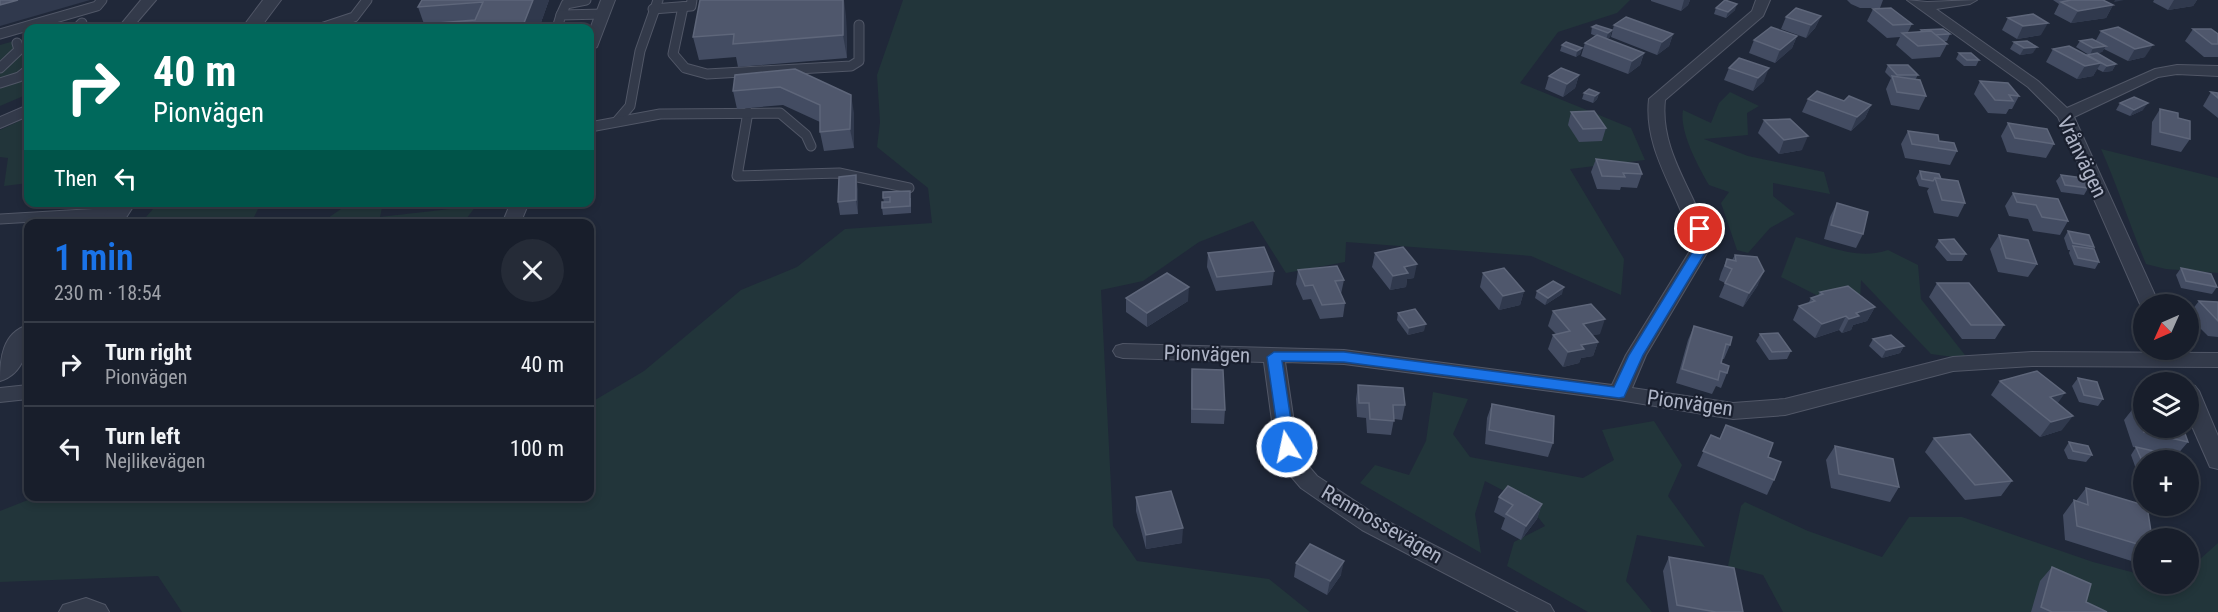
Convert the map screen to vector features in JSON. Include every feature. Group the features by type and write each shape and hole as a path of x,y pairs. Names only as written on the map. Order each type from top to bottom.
{"street":[{"path":"129,24 150,0"},
{"path":"254,24 272,0"},
{"path":"1619,393 1636,355 1702,246 1700,229 1657,135 1653,115 1657,99 1758,13 1763,0"},
{"path":"1919,4 1970,0"},
{"name":"Vrånvägen","path":"1919,4 2033,84 2065,115 2146,294"},
{"path":"594,37 606,7"},
{"path":"2065,115 2155,73 2181,70 2218,71"},
{"path":"0,123 24,112"},
{"path":"0,372 24,339"},
{"name":"Pionvägen","path":"1123,351 1274,357 1344,357 1619,393 1733,411 1785,407 1953,364 2133,356"},
{"name":"Renmossevägen","path":"1274,357 1287,447 1297,468 1308,480 1342,505 1383,529 1541,612"},
{"name":"Pionvägen","path":"2199,358 2218,360"},
{"path":"0,395 24,392"},
{"path":"2199,417 2218,461"},
{"path":"72,612 86,608 96,612"}],"lane":[{"path":"35,24 97,6 102,0"},
{"path":"336,24 350,20 359,14 367,0"},
{"path":"558,24 566,4 586,0"},
{"path":"618,120 630,106 640,51 658,0"},
{"path":"653,9 691,6 692,0"},
{"path":"561,15 606,7"},
{"path":"683,7 673,54 680,66 693,73 714,74 851,66 860,61 860,25"},
{"path":"0,34 24,27"},
{"path":"0,68 19,50 17,43"},
{"path":"0,83 24,73"},
{"path":"748,112 737,176 839,173 909,189"},
{"path":"594,126 660,114 780,113 806,135 811,146"},
{"path":"0,219 118,213"}],"green space":[{"path":"903,0 1630,0 1617,13 1558,32 1520,83 1631,128 1645,160 1570,169 1624,259 1621,295 1531,256 1346,242 1345,262 1286,273 1253,221 1199,242 1143,281 1101,290 1113,526 1137,561 1269,579 1310,612 182,612 158,576 0,582 0,511 25,501 594,501 594,401 644,371 741,290 797,267 845,229 932,223 928,188 877,147 880,122 877,75"},
{"path":"24,38 24,96 0,106 0,45"},
{"path":"1730,92 1759,106 1747,113 1748,135 1704,139 1748,156 1824,172 1830,194 1773,183 1773,196 1795,214 1770,228 1748,253 1737,250 1721,203 1729,192 1709,185 1690,148 1684,128 1683,110 1711,123 1719,103"},
{"path":"24,119 24,184 4,186 8,158 0,157 0,130"},
{"path":"2101,149 2218,178 2218,273 2166,269 2146,264"},
{"path":"155,207 259,207 253,219 144,219"},
{"path":"344,207 382,207 380,217 475,207 466,219 327,219"},
{"path":"1796,237 1853,253 1865,254 1888,250 1918,265 1921,299 1968,359 1931,354 1861,280 1860,301 1822,298 1781,277"},
{"path":"1433,392 1468,399 1453,434 1470,457 1583,478 1614,460 1602,430 1654,421 1682,465 1668,496 1705,547 1637,535 1626,581 1652,612 1588,612 1507,566 1514,542 1545,526 1527,503 1485,481 1475,514 1481,553 1360,483 1375,465 1409,475 1426,441"},
{"path":"1745,502 1808,531 1882,557 1909,517 1962,517 2093,562 2133,572 2133,594 2199,594 2199,560 2218,543 2218,612 1783,612 1763,575 1728,566 1741,506"}],"building":[{"path":"0,0 18,0 0,5"},
{"path":"422,0 533,0 524,24 425,24 475,20 483,2 418,7"},
{"path":"700,0 843,0 843,35 733,44 734,34 693,37"},
{"path":"1725,0 1737,4 1728,12 1716,8"},
{"path":"2103,0 2113,5 2078,11 2061,2"},
{"path":"1796,8 1821,16 1811,25 1786,17"},
{"path":"1891,8 1912,24 1893,25 1873,9"},
{"path":"2033,14 2048,23 2023,26 2008,18"},
{"path":"1626,17 1673,34 1662,42 1614,25"},
{"path":"1596,25 1612,30 1608,33 1592,27"},
{"path":"1771,27 1797,36 1780,50 1754,40"},
{"path":"2118,27 2153,45 2135,49 2101,31"},
{"path":"1943,29 1950,34 1935,35 1931,31 1921,30"},
{"path":"2193,29 2211,29 2218,34 2218,44 2212,44"},
{"path":"1931,31 1947,44 1918,46 1902,33"},
{"path":"1597,35 1644,53 1632,61 1585,43"},
{"path":"2092,39 2106,46 2093,48 2080,41"},
{"path":"2027,41 2037,47 2024,48 2014,42"},
{"path":"1566,42 1582,48 1577,51 1562,45"},
{"path":"2069,46 2101,63 2085,66 2053,49"},
{"path":"1959,53 1971,53 1979,60 1967,60"},
{"path":"2097,53 2116,64 2107,66 2087,55"},
{"path":"1739,58 1769,68 1758,78 1729,68"},
{"path":"1888,65 1908,65 1918,75 1897,75"},
{"path":"1561,68 1579,75 1567,84 1549,76"},
{"path":"795,69 851,95 850,129 820,132 820,105 780,87 733,91 735,75"},
{"path":"1892,76 1920,80 1926,96 1897,92"},
{"path":"1980,81 2008,83 2019,96 2009,95 2013,101 1995,100"},
{"path":"1589,89 1599,93 1595,96 1584,93"},
{"path":"1817,91 1844,101 1849,96 1871,105 1857,117 1808,99"},
{"path":"2134,97 2148,103 2134,110 2120,103"},
{"path":"2160,109 2178,113 2178,118 2190,121 2190,139 2160,132"},
{"path":"1594,111 1606,128 1583,129 1571,112"},
{"path":"1790,119 1808,136 1784,140 1764,120"},
{"path":"2008,123 2047,129 2054,144 2015,138"},
{"path":"1908,131 1938,135 1939,141 1954,143 1957,151 1912,144"},
{"path":"1596,159 1638,164 1642,174 1623,173 1625,177 1602,176"},
{"path":"1920,171 1939,174 1941,179 1935,178 1933,181 1922,179"},
{"path":"856,175 856,200 838,202 839,177"},
{"path":"2061,175 2083,178 2088,188 2065,185"},
{"path":"1935,178 1958,181 1965,203 1942,200"},
{"path":"910,191 910,206 882,208 882,202 890,202 890,197 883,198 883,192"},
{"path":"2013,193 2058,199 2068,221 2042,217 2036,205 2017,202"},
{"path":"1837,203 1868,212 1863,234 1831,225"},
{"path":"2068,231 2089,235 2094,247 2073,243"},
{"path":"1999,235 2028,240 2037,264 2006,258"},
{"path":"1954,239 1966,254 1951,254 1939,240"},
{"path":"2073,246 2094,249 2099,262 2078,258"},
{"path":"1264,247 1274,271 1217,277 1208,253"},
{"path":"1403,247 1417,264 1404,267 1408,273 1393,276 1375,253"},
{"path":"1735,255 1757,257 1764,271 1749,293 1725,283 1732,269 1725,266 1727,259 1736,261"},
{"path":"1337,266 1344,280 1335,281 1345,303 1322,305 1313,285 1305,286 1298,270"},
{"path":"1504,268 1524,291 1503,296 1483,273"},
{"path":"2181,268 2211,274 2217,287 2186,281"},
{"path":"1167,273 1189,287 1147,313 1126,298"},
{"path":"1553,281 1564,287 1548,298 1537,291"},
{"path":"1937,283 1969,283 2004,325 1971,325"},
{"path":"1848,286 1875,307 1856,313 1859,316 1849,319 1846,316 1822,324 1799,306 1815,301 1811,298 1823,294 1820,292"},
{"path":"2199,301 2218,302 2218,321"},
{"path":"1591,304 1605,319 1583,324 1598,342 1581,345 1584,349 1568,352 1553,335 1570,331 1553,311"},
{"path":"1415,309 1426,324 1409,328 1398,313"},
{"path":"1694,326 1732,337 1730,345 1726,344 1721,363 1729,366 1727,373 1720,371 1718,380 1682,369"},
{"path":"1778,333 1791,351 1772,352 1760,334"},
{"path":"1891,335 1904,346 1886,350 1873,339"},
{"path":"1192,369 1223,370 1225,410 1192,409"},
{"path":"2037,371 2065,393 2050,397 2073,416 2051,422 2000,381"},
{"path":"2078,378 2097,382 2103,399 2084,395"},
{"path":"1358,385 1403,388 1405,405 1393,405 1394,421 1370,419 1369,403 1359,403"},
{"path":"1492,404 1554,416 1553,443 1489,430"},
{"path":"1726,425 1773,443 1768,457 1781,462 1774,480 1703,451 1711,435 1720,439"},
{"path":"1970,434 2012,481 1975,485 1934,438"},
{"path":"2170,438 2187,438 2188,442"},
{"path":"2069,442 2088,446 2092,455 2073,451"},
{"path":"1835,446 1893,459 1899,487 1839,474"},
{"path":"1508,486 1542,504 1526,526 1506,514 1513,505 1499,497"},
{"path":"2086,488 2133,502 2133,516 2149,516 2150,528 2133,528 2133,543 2077,526 2074,500 2088,505"},
{"path":"1171,491 1183,528 1146,535 1136,497"},
{"path":"1310,544 1344,561 1330,581 1296,563"},
{"path":"1669,557 1734,568 1743,612 1716,612 1677,605"},
{"path":"2052,567 2091,584 2086,602 2107,612 2052,612 2041,607"}],"route":[{"path":"1287,447 1274,357 1344,357 1619,393 1636,355 1702,246 1700,229"}]}
